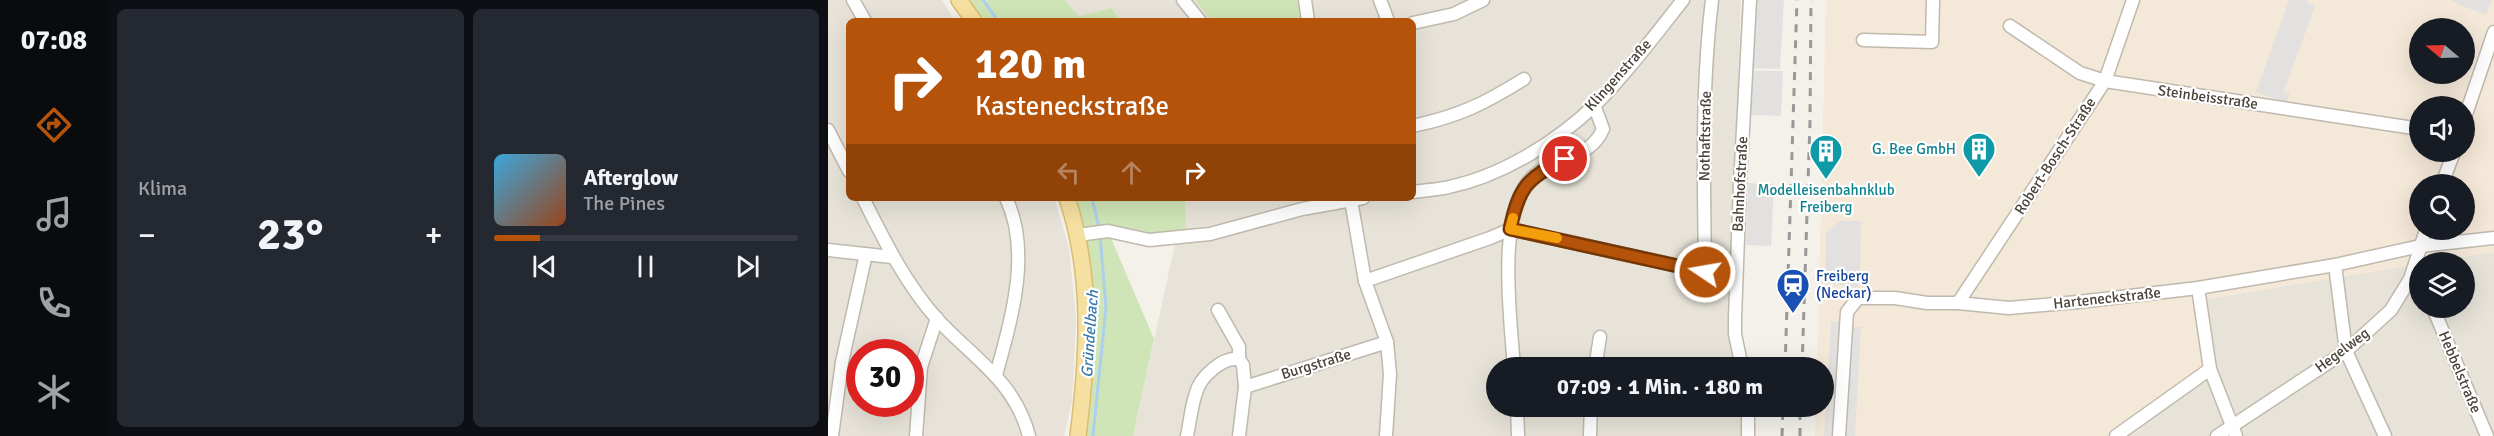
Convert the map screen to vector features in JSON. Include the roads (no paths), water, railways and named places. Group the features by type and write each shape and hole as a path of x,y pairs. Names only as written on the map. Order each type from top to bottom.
{"main road":[{"path":"959,0 972,18"},
{"path":"1068,201 1083,234 1087,302 1084,393 1078,436"}],"street":[{"path":"853,0 863,18"},
{"path":"1184,0 1198,18"},
{"path":"1305,0 1308,18"},
{"path":"1380,0 1387,18"},
{"path":"1416,22 1454,14 1483,0"},
{"name":"Klingenstraße","path":"1416,192 1449,187 1481,177 1518,160 1556,136 1594,105 1683,0"},
{"name":"Nothaftstraße","path":"1510,229 1705,272 1704,146 1707,36 1712,0"},
{"name":"Bahnhofstraße","path":"1740,357 1735,334 1750,0"},
{"path":"1863,40 1932,42 1933,0"},
{"name":"Robert-Bosch-Straße","path":"1958,303 2105,81 2133,0"},
{"name":"Steinbeisstraße","path":"2010,26 2080,73 2105,81 2409,127"},
{"path":"2472,96 2494,32"},
{"path":"1416,125 1451,118 1491,100 1524,79"},
{"path":"1513,357 1508,265 1510,229 1524,189 1536,173 1590,149 1599,139 1603,129 1594,105"},
{"path":"828,130 846,165"},
{"path":"864,201 892,257 937,318 996,375 1018,405 1029,436"},
{"path":"996,375 1014,292 1018,256 1016,229 1007,201"},
{"path":"1083,234 1108,231 1149,240 1210,234 1302,208 1345,201"},
{"path":"1357,201 1365,281 1388,342 1390,374 1386,436"},
{"path":"1365,281 1510,229"},
{"name":"Harteneckstraße","path":"1839,436 1847,312 1858,298 1872,296 1927,303 1958,303 2009,308 2198,288 2336,265 2420,246 2494,238"},
{"path":"2420,246 2422,240"},
{"name":"Hegelweg","path":"2419,252 2420,246"},
{"path":"828,250 892,257"},
{"path":"832,436 842,362 866,254"},
{"path":"2336,265 2346,351 2385,436"},
{"path":"2198,288 2210,369 2234,431"},
{"name":"Hegelweg","path":"2217,436 2234,431 2346,351 2391,310 2409,289"},
{"path":"1218,310 1239,347 1239,358 1243,365 1245,387 1239,436"},
{"path":"916,436 921,367 937,318"},
{"name":"Hebbelstraße","path":"2437,318 2487,436"},
{"path":"1596,357 1600,337"},
{"name":"Burgstraße","path":"1245,387 1388,342"},
{"path":"1187,436 1196,390 1218,364 1230,358 1239,358"},
{"path":"2116,436 2210,369"},
{"path":"1517,417 1518,436"},
{"path":"1590,436 1591,417"},
{"path":"1748,417 1748,436"}],"waterway":[{"name":"Gründelbach","path":"983,0 996,18"},
{"name":"Gründelbach","path":"1093,201 1099,228"},
{"name":"Gründelbach","path":"1093,436 1106,307 1100,235"}],"railway":[{"path":"1785,357 1797,0"},
{"path":"1802,357 1810,122 1811,0"},
{"path":"1782,436 1783,417"},
{"path":"1800,417 1800,436"}],"place":[{"name":"G. Bee GmbH","path":"1979,178"},
{"name":"Modelleisenbahnklub Freiberg","path":"1826,180"},
{"name":"Freiberg (Neckar)","path":"1793,314"}]}
